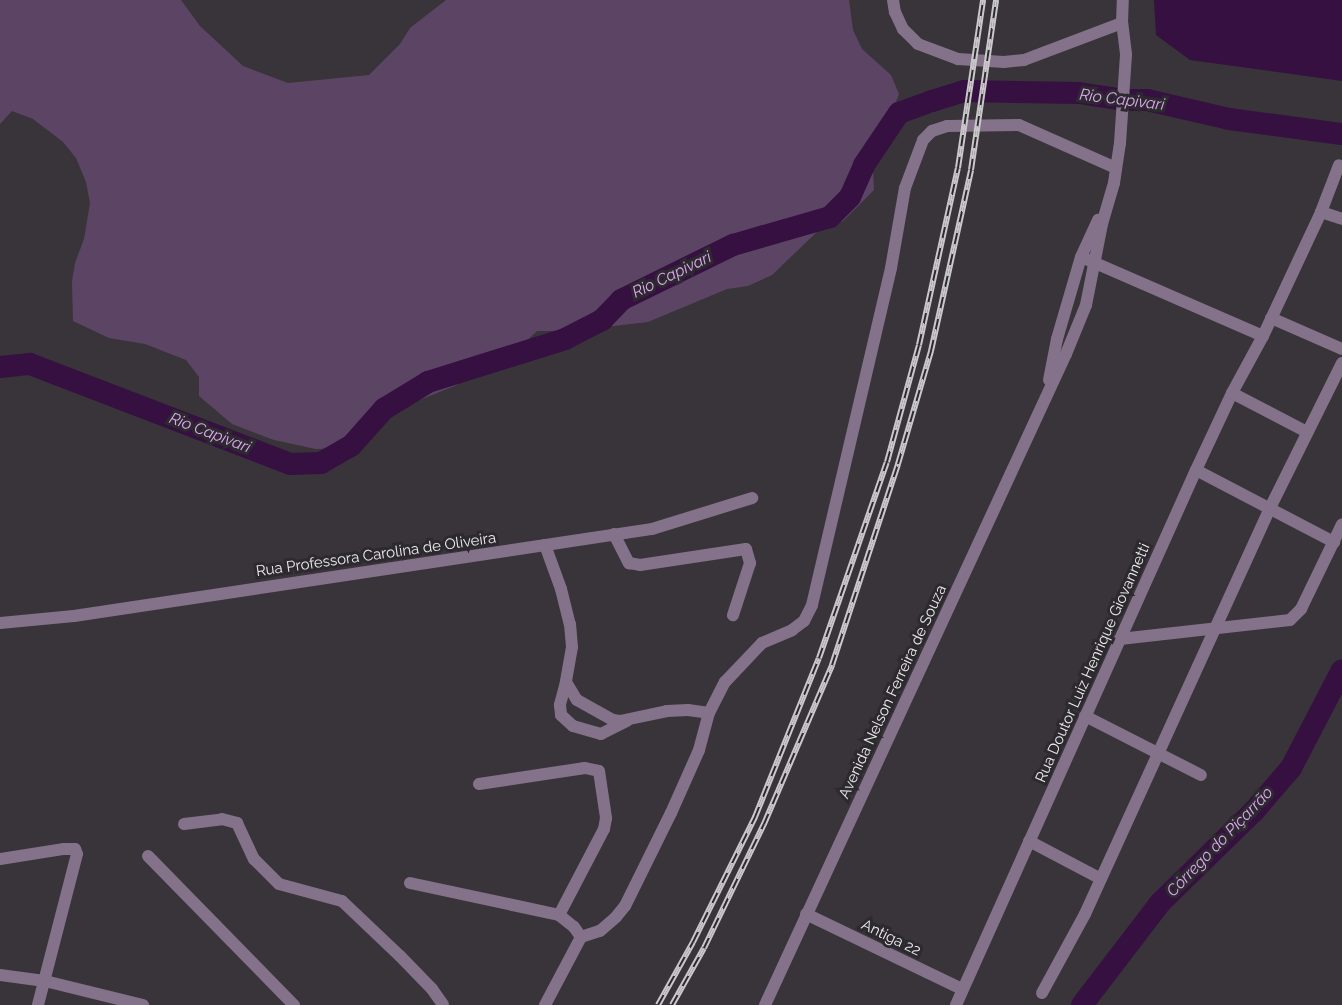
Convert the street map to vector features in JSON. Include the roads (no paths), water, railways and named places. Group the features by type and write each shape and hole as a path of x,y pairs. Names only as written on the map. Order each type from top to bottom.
{"street":[{"path":"893,0 895,12 903,29 918,44 958,59 1004,62 1024,60 1122,23"},
{"name":"Avenida Nelson Ferreira de Souza","path":"765,1005 885,748 1047,390 1066,354 1086,305 1096,264 1102,224 1114,183 1120,143 1126,54 1122,23 1123,0"},
{"path":"546,1005 581,937 600,930 625,906 699,750 709,713 724,682 762,643 798,625 812,605 891,268 906,188 923,140 932,131 947,126 1018,125 1116,168"},
{"name":"Rua Doutor Luiz Henrique Giovannetti","path":"956,1005 1196,470 1232,393 1263,336 1321,212 1339,165"},
{"name":"Avenida Nelson Ferreira de Souza","path":"1047,390 1057,339 1081,257 1114,183"},
{"path":"1321,212 1342,219"},
{"path":"1081,257 1263,336"},
{"path":"1271,318 1342,349"},
{"path":"1042,993 1101,879 1270,508 1342,363"},
{"path":"1232,393 1307,432"},
{"path":"1196,470 1334,542"},
{"name":"Rua Professora Carolina de Oliveira","path":"0,623 74,616 652,529 752,498"},
{"path":"1120,639 1290,620 1301,609 1342,524"},
{"path":"614,534 629,563 640,565 746,549 750,563 733,615"},
{"path":"545,545 561,589 570,624 572,647 560,705 561,715 573,726 601,734 628,720"},
{"path":"566,682 572,694 584,706 613,720 628,720 667,711 688,710 709,713"},
{"path":"1085,716 1201,775"},
{"path":"479,784 585,768 596,768 599,771 606,818 604,829 559,915"},
{"path":"184,824 222,819 237,823 254,860 279,884 342,901 432,989 443,1005"},
{"path":"1029,841 1101,879"},
{"path":"0,859 75,849 76,859 38,1005"},
{"path":"148,856 294,1005"},
{"path":"410,883 559,915 574,927 581,937"},
{"name":"Antiga 22","path":"806,914 962,989"},
{"path":"0,975 45,981 143,1005"}],"waterway":[{"name":"Rio Capivari","path":"0,367 30,364 290,464 321,463 351,446 384,409 428,382 565,339 602,320 621,300 733,245 830,217 850,197 864,165 899,113 932,101 964,91 1079,93 1125,100 1147,100 1229,119 1342,134"},
{"name":"Córrego do Piçarrão","path":"1082,1005 1160,903 1254,811 1291,768 1342,670"}],"railway":[{"path":"658,1005 693,942 755,817 819,658 887,462 919,345 958,168 983,0"},
{"path":"672,1005 704,948 764,824 832,665 898,464 931,351 971,170 996,0"}]}
